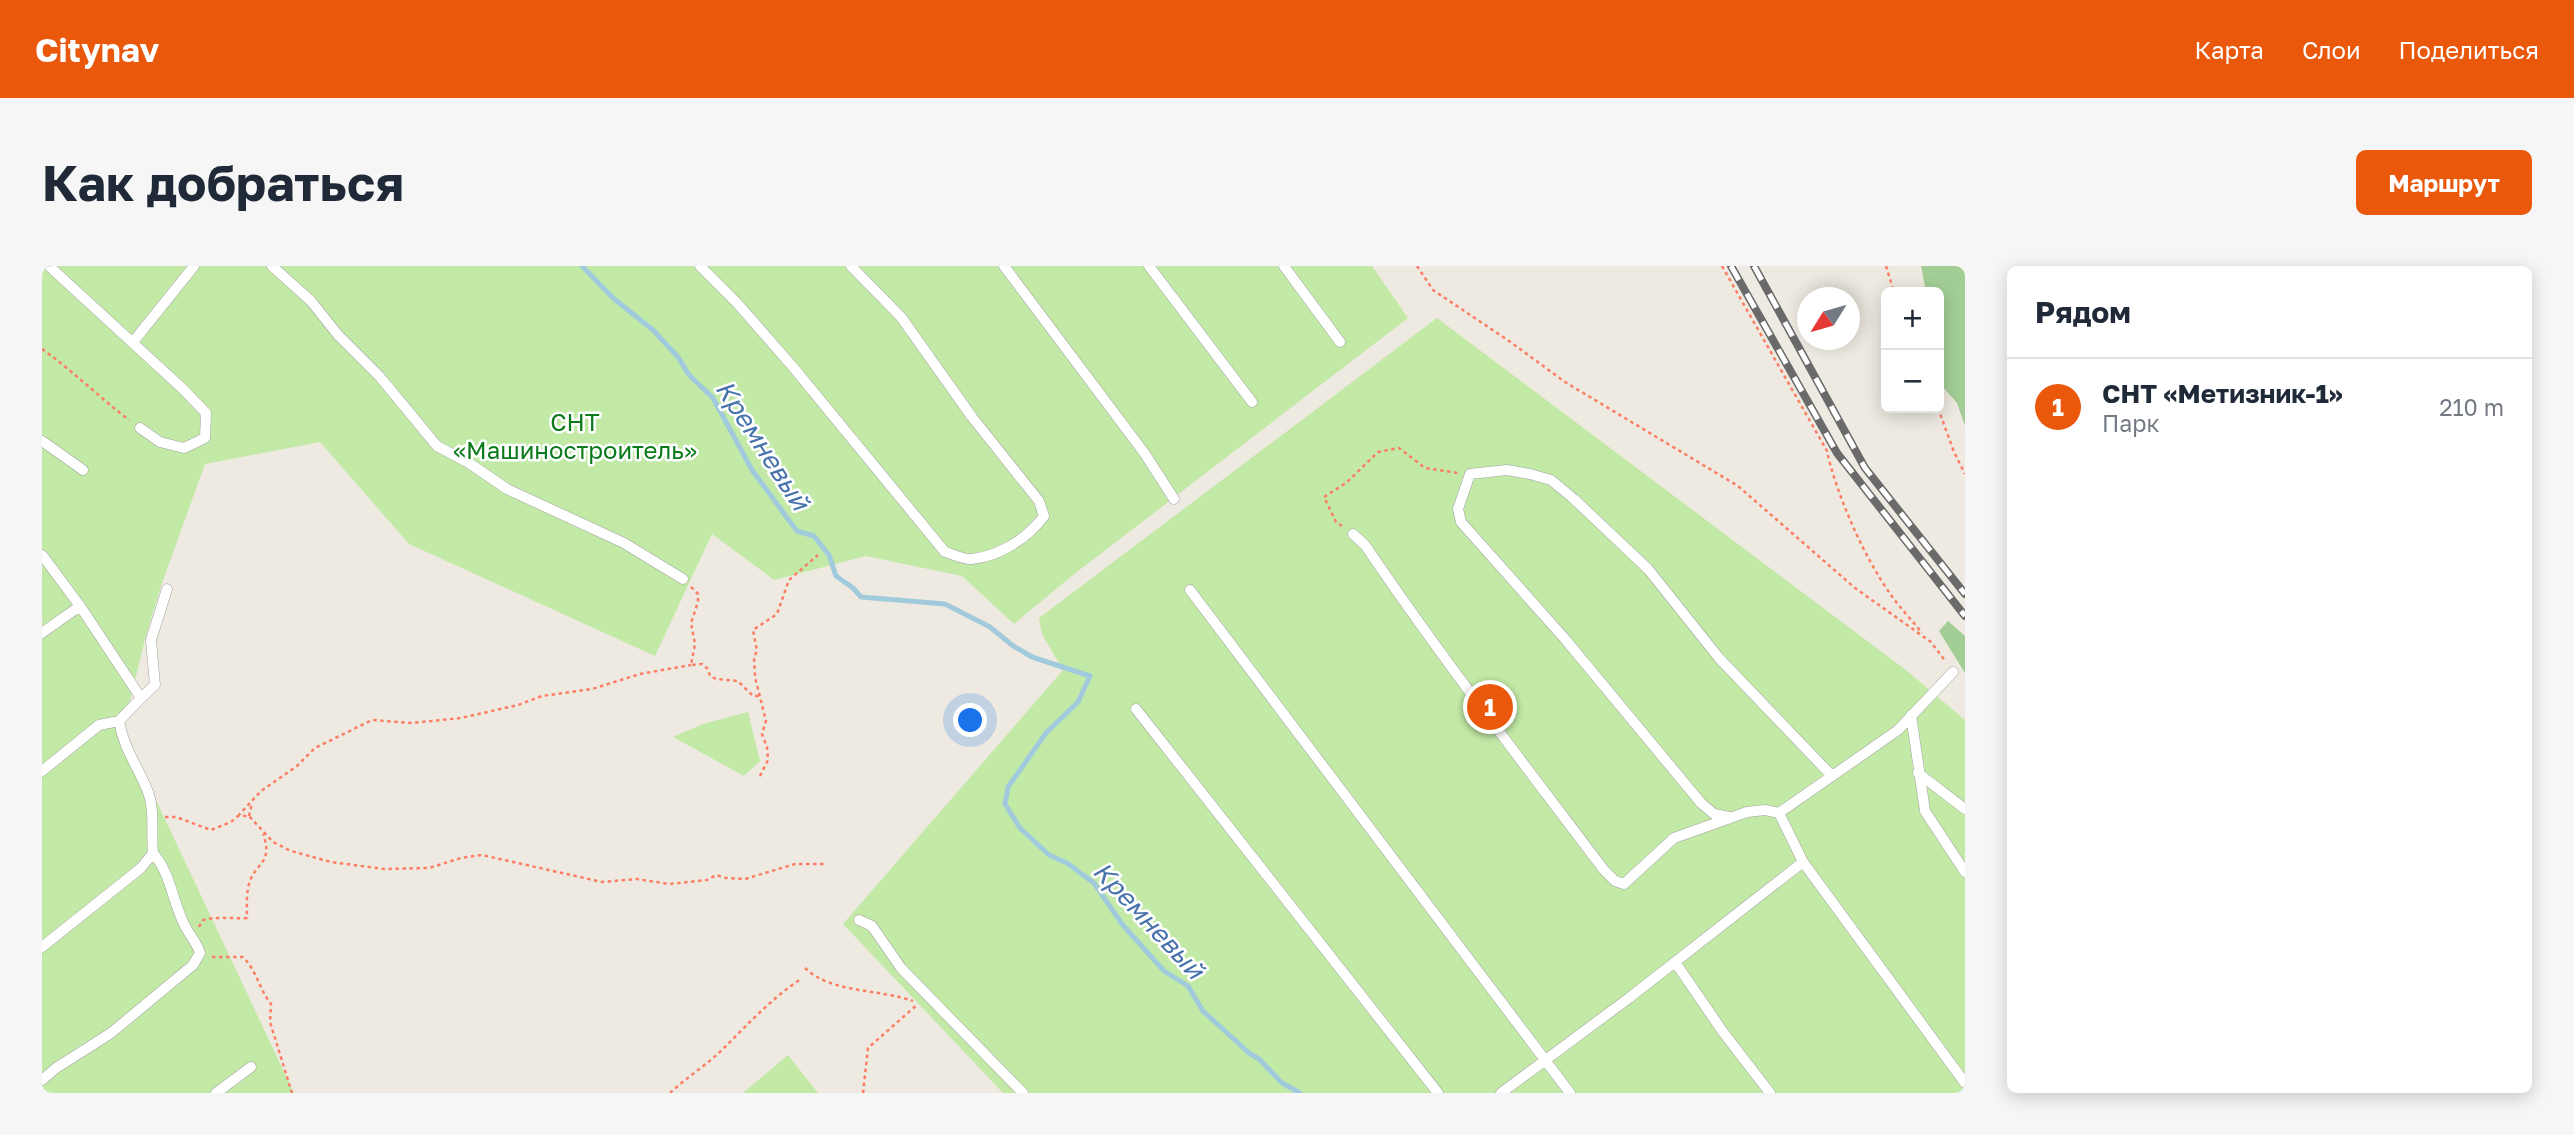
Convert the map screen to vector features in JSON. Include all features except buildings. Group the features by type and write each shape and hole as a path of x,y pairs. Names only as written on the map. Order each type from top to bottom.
{"lane":[{"path":"49,266 206,413 205,438 184,448 160,442 140,428"},
{"path":"133,342 194,266"},
{"path":"272,266 311,301 437,446 469,463 507,489 624,542 683,579"},
{"path":"700,266 737,303 793,367 945,552 970,559 1003,550 1033,530 1044,516 1039,501 972,417 901,317 850,266"},
{"path":"1004,266 1145,454 1174,499"},
{"path":"1149,266 1252,402"},
{"path":"1284,266 1340,342"},
{"path":"42,441 83,470"},
{"path":"1730,817 1714,814 1701,803 1565,639 1461,522 1458,509 1470,474 1507,470 1530,474 1551,480 1574,499 1648,569 1719,658 1832,776"},
{"path":"1353,534 1365,545 1436,649 1604,870 1615,881 1624,884 1674,838 1746,812 1765,810 1779,813 1898,730 1953,672"},
{"path":"42,555 80,606 141,698"},
{"path":"42,771 99,725 119,720 155,685 151,640 167,589"},
{"path":"1190,590 1570,1093"},
{"path":"42,633 80,606"},
{"path":"1136,709 1438,1093"},
{"path":"1911,715 1925,811 1965,872"},
{"path":"42,947 141,868 153,853 148,793 129,757 119,720"},
{"path":"1918,773 1965,809"},
{"path":"1779,813 1803,862 1965,1083"},
{"path":"42,1080 131,1017 193,965 200,953 196,941 184,925 164,865 153,853"},
{"path":"1501,1093 1803,862"},
{"path":"859,920 872,926 901,968 1023,1093"},
{"path":"1675,962 1723,1032 1770,1093"},
{"path":"216,1093 251,1067"}],"path":[{"path":"1416,266 1433,290 1565,382 1738,486 1856,589 1931,642 1953,672"},
{"path":"1722,266 1828,451 1832,472 1844,504 1874,566 1891,595 1924,637"},
{"path":"1886,266 1892,287"},
{"path":"42,349 74,372 99,396 140,428"},
{"path":"1940,413 1965,474"},
{"path":"1353,534 1336,522 1324,497 1346,483 1378,452 1399,448 1424,468 1470,474"},
{"path":"760,776 768,760 762,734 766,720 755,677 754,657 757,651 753,630 777,614 789,580 818,555"},
{"path":"683,579 698,594 691,623 695,644 691,665"},
{"path":"152,817 176,817 211,830 231,822 270,784 297,766 316,747 372,720 412,723 461,718 518,705 542,696 592,689 640,674 702,664 708,669 710,676 738,681 753,696 761,696"},
{"path":"249,816 253,800"},
{"path":"238,816 249,816"},
{"path":"249,816 273,842 291,851 331,862 384,869 416,869 482,855 602,882 637,879 669,884 707,880 716,875 745,879 796,864 826,864"},
{"path":"196,941 202,920 220,915 234,919 247,918 249,881 266,857 267,845 261,831"},
{"path":"200,953 211,957 243,957 253,968 262,993 271,1003 270,1022 292,1093"},
{"path":"805,968 820,981 888,996 901,996 920,1003 867,1048 863,1093"},
{"path":"670,1093 723,1050 786,989 801,979"}],"green space":[{"name":"СНТ «Машиностроитель»","path":"42,266 1372,266 1408,318 1073,575 1014,624 962,576 866,556 774,580 712,534 655,656 409,544 320,442 205,464 161,586 123,730 294,1093 42,1093"},
{"path":"1921,266 1965,266 1965,426 1957,403 1944,388 1944,287 1925,287"},
{"path":"1437,318 1906,670 1965,720 1965,1093 1003,1093 843,924 1063,670 1042,634 1039,618"},
{"path":"1948,621 1965,636 1965,673 1939,631"},
{"path":"748,712 760,761 744,776 673,737 703,724"},
{"path":"788,1055 818,1093 743,1093"}],"waterway":[{"name":"Кремневый","path":"582,266 613,298 653,330 678,357 689,375 713,398 752,470 788,519 797,531 814,536 829,555 836,576 861,597 945,604 990,627 1032,657 1090,676 1078,702 1046,733 1008,787 1005,804 1020,828 1049,855 1067,863 1094,883 1122,924 1164,971 1188,986 1203,1011 1259,1059 1282,1083 1300,1093"}],"railway":[{"path":"1731,266 1837,453 1965,616"},
{"path":"1754,266 1865,468 1965,594"}],"place":[{"name":"СНТ «Метизник-1»","path":"1490,707"}]}
